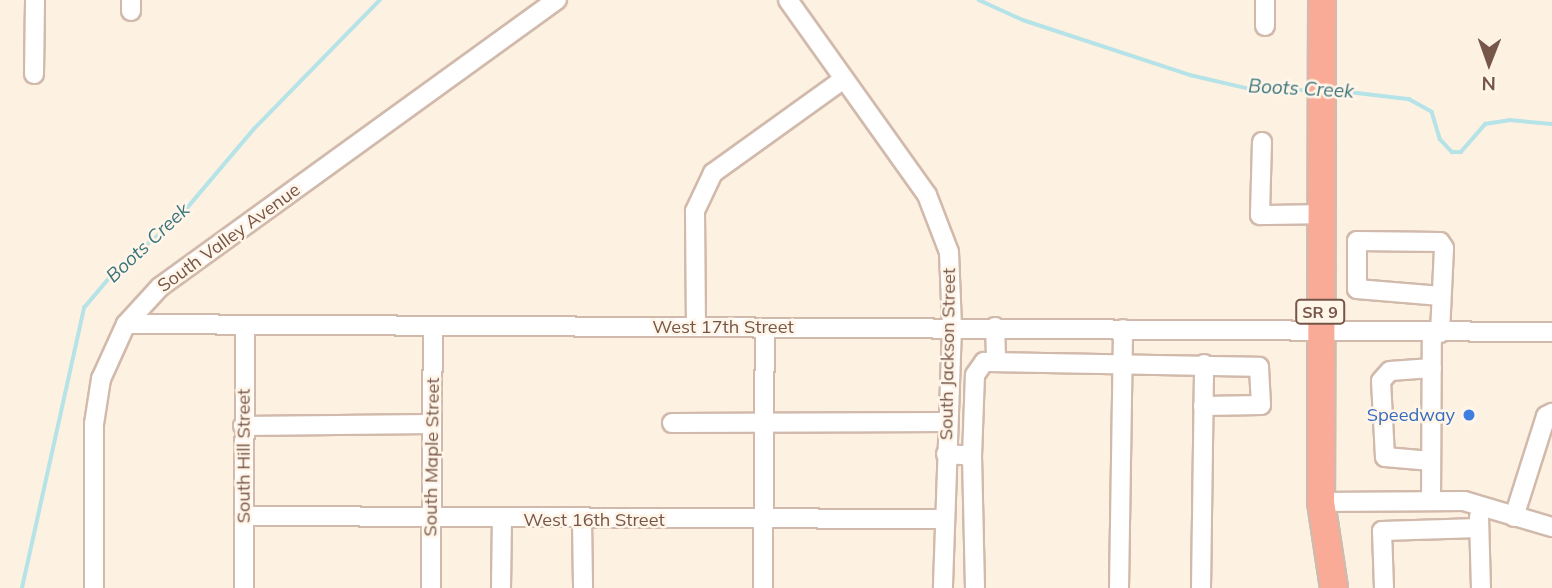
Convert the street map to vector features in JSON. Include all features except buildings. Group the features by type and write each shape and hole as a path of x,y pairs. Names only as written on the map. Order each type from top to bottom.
{"highway":[{"name":"SR 9","path":"1322,0 1321,502 1334,588"}],"street":[{"path":"34,74 35,0"},
{"name":"South Valley Avenue","path":"94,588 94,424 101,379 126,324 160,287 557,0"},
{"name":"South Jackson Street","path":"788,0 927,195 949,253 952,327 943,519 943,588"},
{"path":"1265,0 1265,26"},
{"path":"696,327 695,211 713,173 844,79"},
{"path":"1262,142 1260,215 1321,214"},
{"path":"1431,501 1432,368 1441,296 1440,242 1357,241 1357,289 1441,296"},
{"name":"West 17th Street","path":"126,324 1320,331"},
{"name":"South Hill Street","path":"244,588 243,426 246,325"},
{"name":"South Maple Street","path":"431,588 433,326"},
{"path":"995,327 996,362"},
{"path":"763,588 765,328"},
{"path":"1119,588 1123,329"},
{"path":"1320,331 1552,332"},
{"path":"975,588 972,456 975,375 984,362 1204,364 1259,368 1264,401 1261,405 1203,406"},
{"path":"1201,588 1204,364"},
{"path":"1432,368 1390,371 1381,381 1385,457 1432,461"},
{"path":"1514,517 1546,416 1552,412"},
{"path":"672,423 764,425 948,422"},
{"path":"243,426 431,424"},
{"path":"946,454 972,456"},
{"path":"1410,501 1412,527"},
{"path":"1321,502 1464,501 1552,527"},
{"path":"1481,588 1479,528 1483,507"},
{"name":"West 16th Street","path":"244,516 582,521 943,519"},
{"path":"501,588 502,519"},
{"path":"582,521 583,588"},
{"path":"1384,588 1381,534 1412,527 1479,528"}],"waterway":[{"name":"Boots Creek","path":"22,588 84,308 116,270 177,220 254,129 380,0"},
{"name":"Boots Creek","path":"979,0 1023,20 1190,75 1250,89 1310,90"},
{"name":"Boots Creek","path":"1332,90 1409,99 1432,112 1440,139 1452,152 1461,152 1485,124 1509,120 1552,124"}],"place":[{"name":"Speedway","path":"1469,415"}]}
